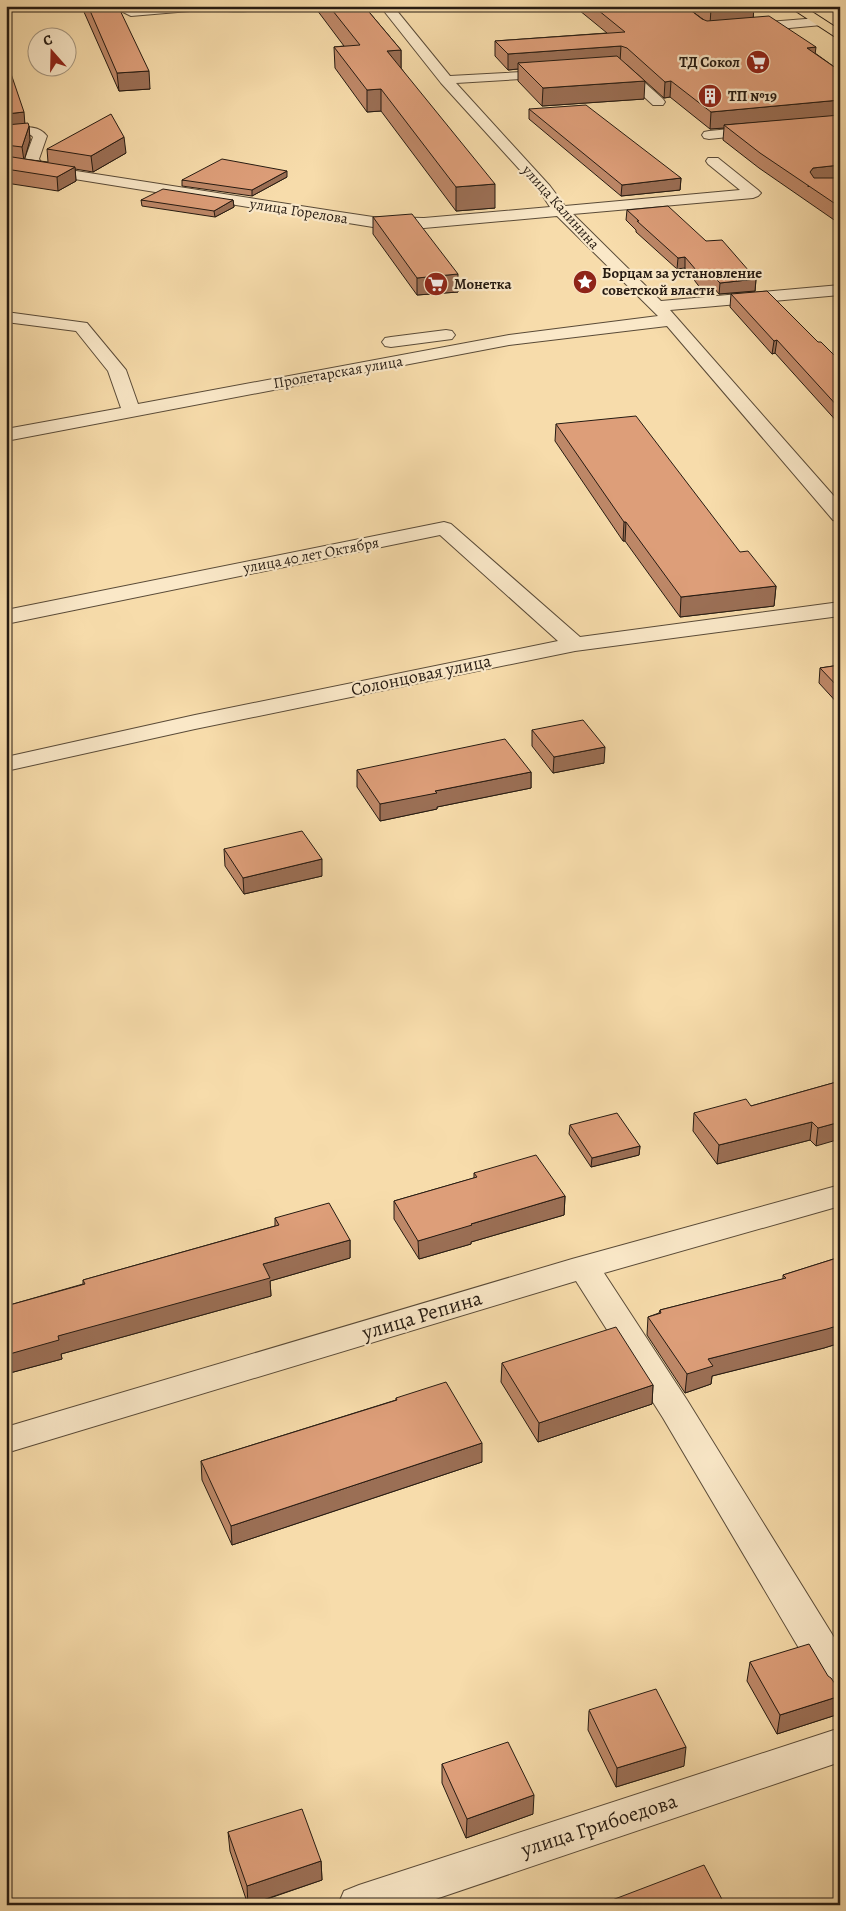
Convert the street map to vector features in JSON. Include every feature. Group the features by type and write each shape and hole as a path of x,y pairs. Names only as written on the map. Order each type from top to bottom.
{"main road":[{"path":"794,6 840,36"}],"street":[{"path":"76,6 126,9 132,12 201,6"},
{"path":"221,7 260,6"},
{"name":"улица Калинина","path":"386,6 446,80 545,189 562,212 671,320 840,516"},
{"path":"735,28 818,22"},
{"path":"601,70 620,68 658,102"},
{"path":"446,80 572,72"},
{"path":"709,135 774,129"},
{"path":"6,133 34,131 40,136 32,159 38,168"},
{"name":"улица Горелова","path":"6,164 373,222 424,223 562,212 753,193 713,160"},
{"path":"657,306 840,290"},
{"path":"6,317 81,327 117,370 131,410"},
{"name":"Пролетарская улица","path":"6,435 509,340 671,320"},
{"path":"391,342 495,328 540,327 555,333"},
{"name":"улица 40 лет Октября","path":"6,617 444,528 575,644"},
{"name":"Солонцовая улица","path":"6,764 195,722 575,644 840,609"},
{"name":"улица Репина","path":"6,1440 584,1267 840,1195"},
{"path":"584,1267 675,1410 840,1682"},
{"name":"улица Грибоедова","path":"359,1905 840,1744"}],"building":[{"path":"88,6 118,6 149,71 117,73"},
{"path":"329,6 364,6 401,50 387,51 495,184 456,187 381,89 367,90 334,47 360,45"},
{"path":"593,6 685,6 707,21 769,16 816,47 807,48 840,71 840,100 711,112 671,81 665,82 627,48 621,46 508,54 495,41 625,32"},
{"path":"707,6 749,6 711,9"},
{"path":"617,56 645,81 543,88 518,63"},
{"path":"6,59 24,112 6,114"},
{"path":"586,105 681,178 622,185 529,109"},
{"path":"111,114 124,137 91,156 47,149"},
{"path":"840,115 840,165 813,168 810,172 814,178 840,178 840,207 760,153 724,125"},
{"path":"28,123 29,126 22,147 6,145 6,125"},
{"path":"6,156 75,167 57,177 6,169"},
{"path":"222,159 287,171 252,190 182,180"},
{"path":"163,189 233,200 214,211 141,200"},
{"path":"668,206 706,241 722,240 756,279 720,283 714,277 702,277 685,257 678,258 627,210"},
{"path":"412,214 458,274 417,278 373,217"},
{"path":"767,291 818,342 821,342 840,361 840,409 777,340 774,341 731,294"},
{"path":"636,416 740,552 748,551 776,586 681,597 626,522 624,522 556,424"},
{"path":"840,665 840,689 820,668"},
{"path":"583,720 605,747 554,757 532,730"},
{"path":"505,739 531,772 380,804 357,770"},
{"path":"302,831 322,859 243,878 224,849"},
{"path":"840,1081 840,1122 818,1128 812,1122 719,1145 694,1113 746,1099 751,1106"},
{"path":"617,1113 640,1146 592,1158 570,1125"},
{"path":"536,1155 565,1196 418,1241 394,1201 477,1177 474,1173"},
{"path":"329,1203 350,1240 263,1264 270,1278 58,1336 59,1340 6,1355 6,1306 85,1284 83,1280 279,1225 275,1218"},
{"path":"840,1257 840,1325 708,1359 713,1366 687,1374 648,1317 661,1313 660,1310 786,1278 783,1275"},
{"path":"616,1327 653,1385 539,1423 502,1363"},
{"path":"446,1382 482,1443 231,1526 201,1461 397,1400 396,1398"},
{"path":"809,1644 828,1676 840,1691 840,1696 780,1715 750,1662"},
{"path":"656,1689 686,1747 617,1768 589,1710"},
{"path":"508,1742 534,1795 467,1819 442,1764"},
{"path":"302,1809 321,1861 247,1886 228,1832"},
{"path":"704,1865 725,1905 599,1905"}],"place":[{"name":"ТД Сокол","path":"758,62"},
{"name":"ТП №19","path":"710,96"},
{"name":"Борцам за установление советской власти","path":"585,282"},
{"name":"Монетка","path":"436,284"}]}
